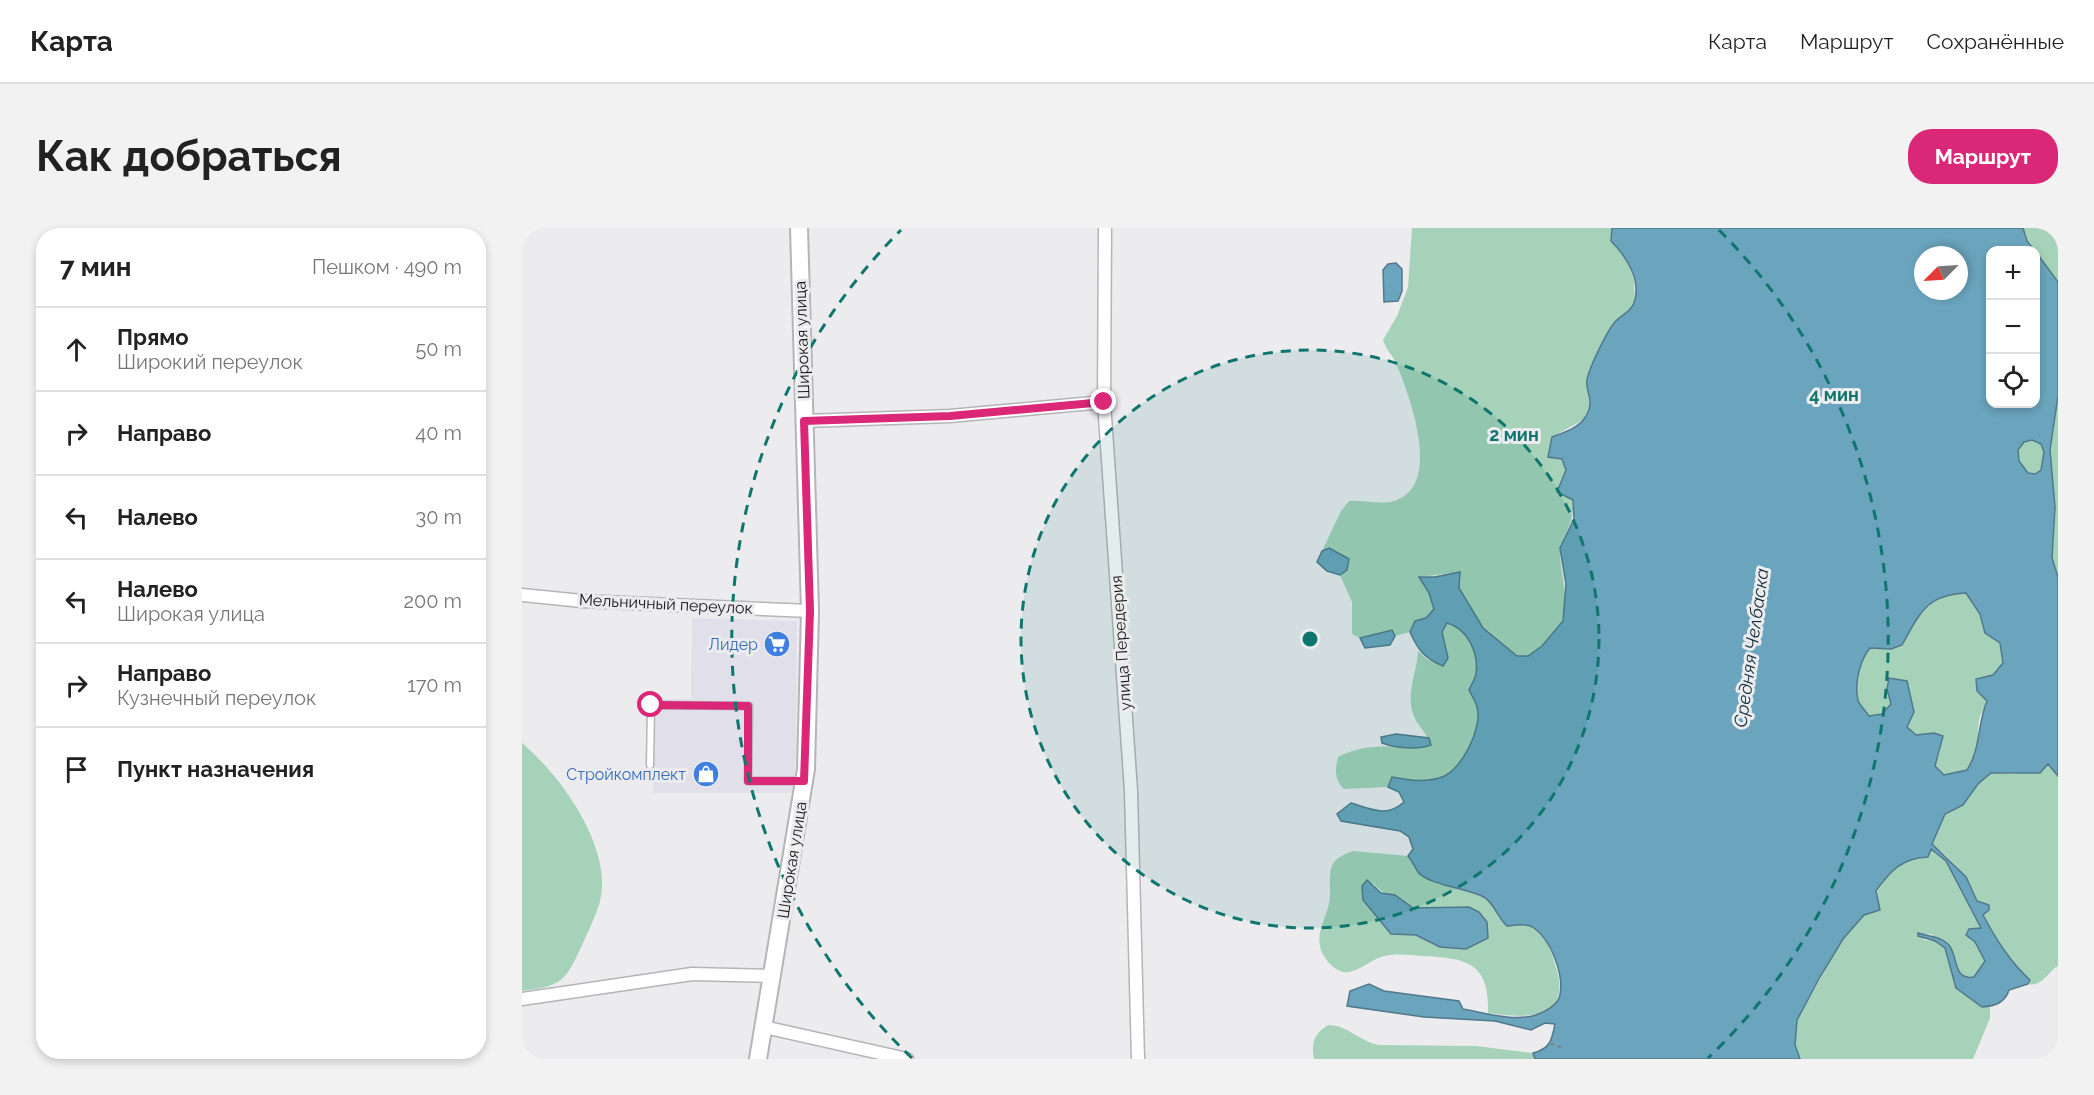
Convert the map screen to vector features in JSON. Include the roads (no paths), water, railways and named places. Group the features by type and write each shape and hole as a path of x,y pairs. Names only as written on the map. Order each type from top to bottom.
{"street":[{"name":"Широкая улица","path":"758,1059 804,781 810,611 799,228"},
{"name":"улица Передерия","path":"1106,228 1104,402 1131,790 1138,1059"},
{"path":"804,421 950,416 1104,402"},
{"name":"Мельничный переулок","path":"522,595 582,602 810,611"},
{"path":"522,999 692,974 773,976"},
{"path":"764,1027 907,1059"}],"lane":[{"path":"650,765 651,705 748,706 748,781 804,781"}],"water":[{"name":"Средняя Челбаска","path":"1612,228 2023,228 2031,246 1986,246 1986,408 2040,408 2040,257 2058,282 2058,396 2050,450 2055,507 2052,558 2058,577 2058,776 2048,764 2040,773 1991,773 1978,784 1963,805 1945,814 1932,844 1966,877 1977,901 1989,905 1989,910 1983,915 2004,950 2030,980 2028,984 2009,990 1999,1003 1982,1007 1956,988 1945,948 1935,941 1918,936 1918,933 1941,939 1948,944 1959,971 1967,977 1974,977 1985,961 1975,942 1966,935 1969,929 1981,928 1946,861 1931,849 1928,857 1904,863 1886,877 1876,891 1880,910 1864,915 1843,939 1797,1020 1795,1045 1800,1059 1535,1059 1533,1053 1547,1046 1553,1035 1555,1024 1545,1023 1531,1030 1495,1021 1424,1017 1347,1006 1350,991 1369,984 1384,991 1459,1001 1463,1009 1518,1018 1540,1014 1551,1008 1559,999 1561,987 1555,958 1546,941 1534,928 1525,925 1507,926 1484,897 1423,876 1408,856 1413,849 1409,837 1400,831 1341,821 1337,814 1351,803 1379,811 1398,807 1404,802 1399,792 1388,787 1392,777 1423,780 1442,777 1457,766 1474,736 1478,715 1469,690 1476,673 1476,657 1466,636 1447,623 1442,632 1448,658 1443,666 1431,660 1419,649 1410,632 1415,621 1426,618 1434,609 1429,593 1419,577 1435,577 1460,572 1459,588 1483,628 1517,656 1528,656 1542,646 1563,621 1566,584 1560,548 1574,519 1573,500 1557,492 1566,470 1562,459 1548,457 1552,437 1574,428 1588,412 1590,402 1588,374 1612,327 1631,309 1634,303 1636,286 1634,277 1622,254 1611,241","holes":["2032,440 2041,444 2044,452 2041,470 2035,474 2028,473 2019,461 2018,450 2024,442","1966,593 1980,614 1985,633 2000,643 2003,663 1993,675 1976,679 1977,691 1987,701 1975,753 1967,770 1944,775 1935,766 1943,736 1934,733 1916,735 1907,727 1914,712 1907,681 1889,678 1887,689 1891,704 1882,714 1869,716 1859,702 1857,679 1870,648 1891,649 1902,645 1920,615 1933,602 1942,597"]},
{"path":"1396,263 1402,269 1402,291 1398,301 1384,302 1383,270 1388,264"},
{"path":"1329,548 1349,559 1347,570 1340,575 1327,571 1317,562 1322,551"},
{"path":"1392,630 1395,636 1390,645 1365,648 1360,638"},
{"path":"1396,734 1429,738 1431,745 1406,748 1382,743 1381,737"},
{"path":"1367,880 1381,893 1395,895 1413,908 1469,907 1479,912 1487,922 1488,938 1466,949 1440,947 1416,935 1391,934 1363,900 1362,886"}],"place":[{"name":"Лидер","path":"777,644"},
{"name":"Стройкомплект","path":"706,774"}]}
